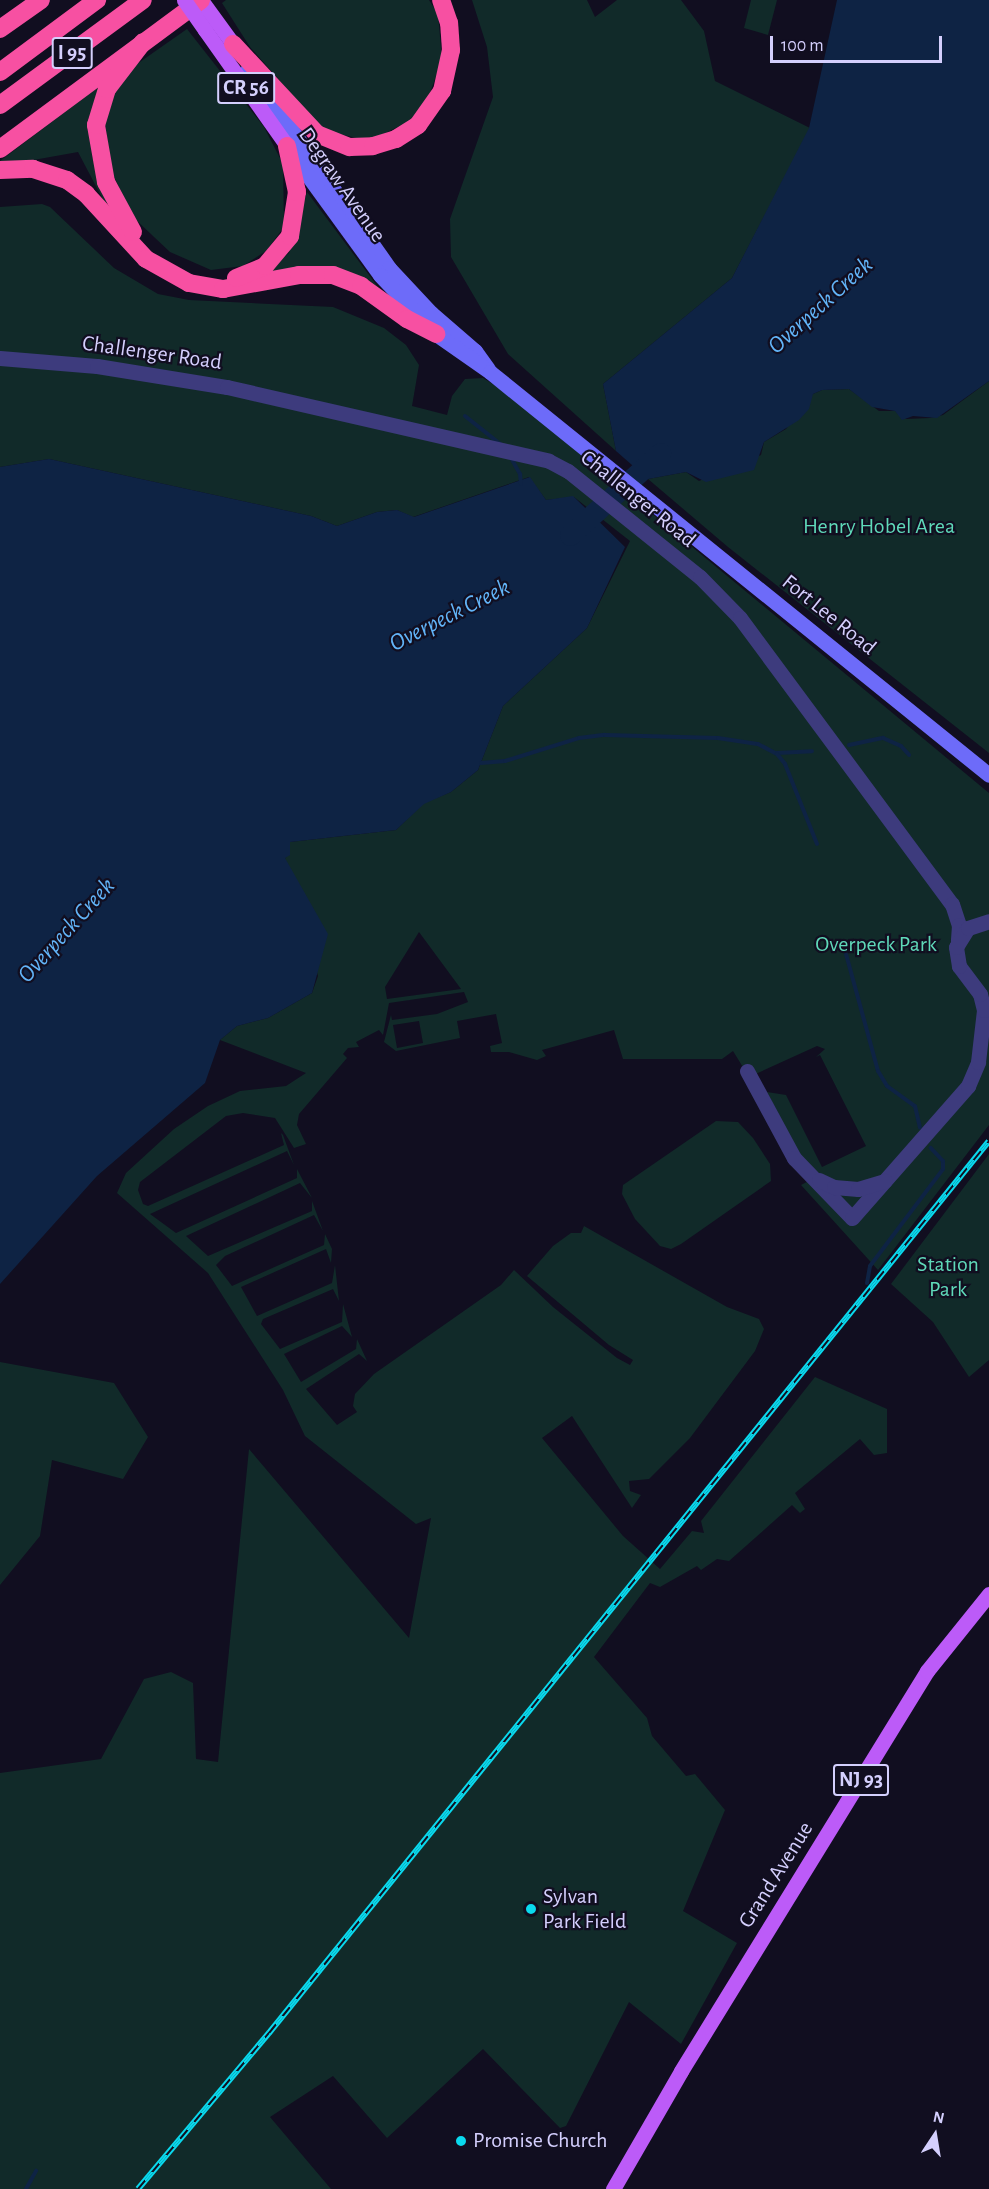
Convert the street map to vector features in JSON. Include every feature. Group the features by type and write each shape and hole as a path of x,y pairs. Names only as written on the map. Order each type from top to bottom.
{"highway":[{"path":"0,29 41,0"},
{"name":"I 95","path":"0,72 97,0"},
{"name":"I 95","path":"0,105 143,0"},
{"path":"0,149 201,0"},
{"path":"233,44 317,134 350,147 373,146 396,140 418,125 442,91 451,50 441,0"},
{"path":"143,42 104,94 96,137 103,171 117,208 139,238 160,256 193,273 223,279 250,275 273,260 290,236 296,210 296,184 286,146"},
{"path":"0,170 40,170 67,180 86,195 146,259 189,283 223,289 299,275 333,275 361,286 407,319 436,334"}],"main road":[{"name":"Degraw Avenue","path":"184,0 233,44 382,260 430,313 475,351 490,372"},
{"name":"Degraw Avenue","path":"201,0 211,26 286,146 380,275 436,334 490,372 639,493"},
{"name":"Fort Lee Road","path":"639,493 989,775"},
{"name":"Grand Avenue","path":"613,2189 681,2071 927,1671 989,1594"}],"street":[{"name":"Challenger Road","path":"0,358 97,366 210,383 542,459 574,475 707,584 740,618 951,904 959,925 958,962 986,1005"},
{"name":"Challenger Road","path":"951,904 988,921"},
{"path":"958,941 968,928 988,921"},
{"path":"968,977 989,984"},
{"path":"747,1071 794,1158 852,1218 968,1086 978,1062 986,1005"},
{"path":"808,1174 834,1187 858,1189 885,1181"}],"green space":[{"path":"226,0 429,0 438,14 442,59 430,93 412,120 369,141 323,130 250,47 222,3"},
{"path":"472,0 587,0 595,17 617,0 681,0 704,31 715,81 810,128 732,278 603,384 616,451 508,354 451,257 450,219 493,97 487,47"},
{"path":"751,0 777,0 768,35 744,28"},
{"path":"187,29 264,127 283,164 284,227 266,251 243,266 211,270 170,252 135,219 112,173 105,123 114,89 137,64"},
{"path":"101,85 90,116 92,156 109,211 78,152 0,166 0,161"},
{"path":"307,192 381,291 341,271 260,278 289,253"},
{"name":"Overpeck Park","path":"42,204 50,207 114,268 158,294 189,300 333,307 384,328 406,345 419,365 412,406 447,415 452,396 465,379 483,378 504,391 989,793 989,1125 878,1270 801,1185 820,1175 803,1162 767,1092 786,1095 822,1167 866,1146 820,1055 816,1057 825,1049 817,1046 749,1077 733,1051 722,1059 623,1059 614,1030 542,1050 546,1056 537,1060 509,1052 491,1052 490,1046 502,1043 496,1014 457,1021 460,1038 396,1051 384,1042 391,1015 392,1020 437,1014 468,1002 464,992 389,1003 383,1035 379,1030 356,1042 359,1047 348,1048 343,1054 347,1058 299,1114 297,1125 306,1144 294,1148 275,1118 243,1113 226,1116 140,1182 138,1190 143,1204 148,1206 284,1145 281,1133 283,1135 294,1165 287,1151 150,1214 176,1233 297,1178 297,1169 312,1198 300,1183 186,1236 208,1256 312,1211 312,1201 323,1231 314,1215 225,1256 216,1265 232,1286 324,1245 325,1234 332,1249 331,1263 326,1249 241,1287 257,1316 332,1283 335,1265 339,1301 333,1289 263,1319 261,1324 280,1349 342,1322 343,1304 352,1337 342,1326 284,1354 301,1382 356,1349 357,1339 367,1361 359,1354 306,1389 337,1425 357,1412 353,1406 355,1394 374,1374 501,1285 514,1270 553,1307 617,1358 630,1365 633,1360 609,1345 527,1276 553,1246 571,1233 581,1233 584,1226 727,1307 759,1319 764,1329 755,1351 690,1438 649,1479 629,1481 630,1491 641,1495 632,1508 572,1416 542,1438 623,1536 660,1569 692,1531 704,1533 701,1521 815,1377 887,1409 887,1453 874,1455 860,1439 795,1493 805,1509 800,1513 792,1505 729,1561 717,1559 701,1570 697,1566 660,1587 650,1583 594,1657 647,1718 652,1736 686,1776 695,1774 725,1810 683,1911 737,1943 681,2044 629,2002 566,2126 560,2128 483,2049 387,2138 333,2076 270,2117 331,2189 0,2189 0,1773 101,1759 144,1679 171,1672 193,1683 196,1759 218,1762 249,1449 409,1638 431,1518 416,1524 305,1436 283,1390 208,1273 117,1193 126,1173 174,1129 208,1106 240,1091 286,1086 306,1073 220,1040 237,1026 268,1018 312,993 318,976 285,858 290,842 396,830 424,803 451,792 478,770 503,706 587,628 630,541 574,497 546,500 529,477 413,517 397,510 377,512 337,526 311,516 49,459 0,467 0,207","holes":["419,932 461,989 387,999 385,987","419,1021 423,1043 397,1048 393,1025"]},
{"name":"Henry Hobel Area","path":"989,381 989,753 728,547 648,479 686,472 699,481 761,455 764,442 786,429 813,394 822,390 849,389 879,411 895,411 906,419 930,418 943,415"},
{"path":"716,1121 738,1122 753,1138 770,1164 771,1181 681,1244 671,1249 660,1246 635,1219 622,1194 623,1185"},
{"name":"Station Park","path":"989,1154 989,1360 969,1377 933,1322 891,1284"},
{"path":"0,1362 114,1383 148,1437 123,1479 52,1460 40,1536 0,1585"}],"water":[{"path":"837,0 989,0 989,381 937,418 913,416 902,420 895,411 872,407 849,389 822,390 813,394 809,409 799,420 764,442 754,470 706,482 686,472 648,479 616,451 603,384 732,278 809,128"},
{"path":"49,459 311,516 337,526 377,512 397,510 414,517 530,477 546,500 573,496 625,547 587,628 503,706 478,770 451,792 424,804 396,830 290,842 290,855 285,858 328,934 312,993 268,1018 237,1026 220,1040 205,1083 97,1176 0,1284 0,467"}],"waterway":[{"path":"465,416 504,447"},
{"name":"Overpeck Creek","path":"570,535 660,453"},
{"path":"510,456 520,474 521,484"},
{"path":"481,763 505,761 579,738 605,735 718,738 758,744 777,754 785,764 817,844"},
{"path":"849,745 883,738 901,746 909,755"},
{"path":"777,753 812,751"},
{"path":"846,954 878,1071 887,1086 915,1106 920,1127"},
{"path":"867,1283 870,1266 943,1169 943,1161 931,1148"},
{"path":"26,2189 36,2171"}],"railway":[{"path":"138,2189 269,2033 989,1141"}],"place":[{"name":"Sylvan Park Field","path":"531,1909"},
{"name":"Promise Church","path":"461,2141"}]}
